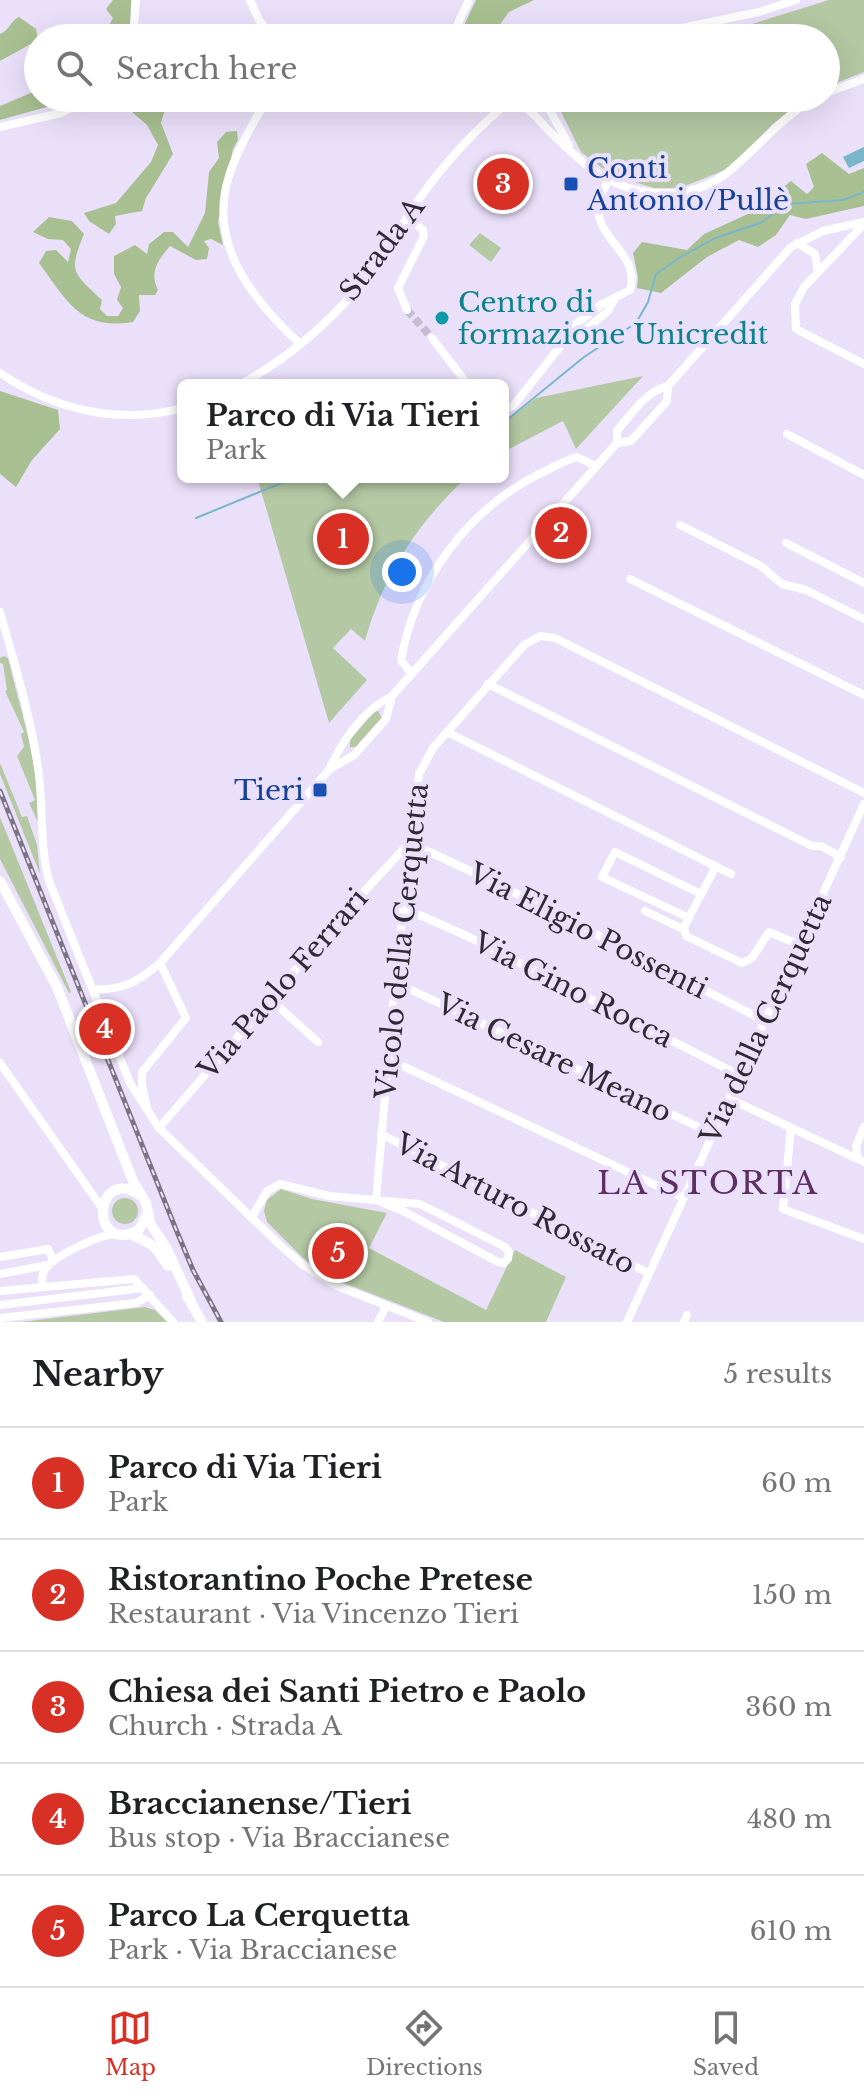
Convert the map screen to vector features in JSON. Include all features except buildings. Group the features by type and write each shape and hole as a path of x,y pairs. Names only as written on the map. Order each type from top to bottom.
{"main road":[{"path":"0,881 57,987 151,1225 166,1247 202,1322"},
{"path":"126,1162 126,1177 105,1199 102,1213 107,1227 146,1240 159,1250 191,1301"},
{"path":"114,1191 127,1189 140,1195"},
{"path":"125,1234 142,1226 148,1212"}],"street":[{"path":"134,24 136,0"},
{"path":"250,0 262,24"},
{"path":"458,24 469,0"},
{"path":"759,12 760,0"},
{"path":"701,24 759,12 796,0"},
{"path":"840,88 864,79"},
{"path":"0,127 63,112"},
{"path":"260,112 229,173 223,228 245,283 278,324 299,343"},
{"name":"Strada A","path":"249,379 332,315 363,281 452,157 497,112"},
{"path":"532,112 558,142 585,164 629,188 655,193 674,193 703,186 728,172 794,112"},
{"path":"541,123 542,114 551,114 571,150"},
{"path":"509,408 571,333 568,330 602,304 630,290 633,279 629,263 600,218 599,201 609,179"},
{"path":"407,217 423,230 424,236 398,288 407,310"},
{"path":"617,443 617,431 653,390 668,386 797,243 832,228 864,223"},
{"path":"864,223 804,287 795,304 796,329 864,364"},
{"path":"797,243 815,254 818,272"},
{"path":"432,338 463,379"},
{"path":"0,373 49,399 95,413 143,416 177,409"},
{"path":"93,989 130,985 160,963 329,770 344,741 374,705 392,696 617,443 632,439 667,401 668,386"},
{"path":"653,390 667,401"},
{"path":"620,428 632,439"},
{"path":"787,434 864,475"},
{"path":"411,673 401,660 408,629 423,590 451,546 501,497 533,477 572,458 583,458 596,466"},
{"path":"680,525 761,566 777,581 806,590 864,619"},
{"path":"786,543 864,583"},
{"path":"630,579 864,695"},
{"path":"0,612 35,751 41,795 44,864 49,881 130,1083 149,1116 292,1256 321,1277 428,1322"},
{"name":"Vicolo della Cerquetta","path":"376,1200 395,982 421,769 447,732 524,645 544,636 649,684 864,793"},
{"path":"488,684 812,846 821,846 841,857"},
{"path":"329,770 354,754 386,719 392,696"},
{"path":"374,705 383,711 386,719"},
{"path":"447,732 731,874"},
{"path":"344,741 346,748 354,754"},
{"name":"Via della Cerquetta","path":"627,1322 864,804"},
{"name":"Via Paolo Ferrari","path":"159,1128 350,907 410,843"},
{"name":"Via Eligio Possenti","path":"410,843 490,880 765,1021"},
{"path":"689,918 602,877 615,852 701,894"},
{"path":"683,929 716,866"},
{"name":"Via Gino Rocca","path":"404,908 469,937 739,1075"},
{"path":"645,911 683,929 688,937 740,963 750,960 769,932 800,945"},
{"path":"149,1116 142,1072 186,1018 160,963"},
{"name":"Via Cesare Meano","path":"395,982 713,1134"},
{"path":"270,999 318,1042"},
{"path":"388,1059 683,1198"},
{"path":"0,1063 102,1213 91,1239"},
{"path":"730,1099 861,1160"},
{"path":"861,1160 856,1146 864,1127"},
{"path":"791,1128 783,1209 864,1239"},
{"name":"Via Arturo Rossato","path":"381,1134 648,1273"},
{"path":"84,1183 97,1190 114,1191"},
{"path":"252,1217 267,1191 277,1184 329,1196 407,1202 425,1206 505,1247 509,1252 508,1259 504,1263 498,1262 403,1211 376,1200"},
{"path":"0,1274 51,1263 91,1239 107,1234 125,1234"},
{"path":"0,1257 48,1249 51,1263 43,1274 43,1287"},
{"path":"122,1279 125,1305"},
{"path":"0,1291 134,1279 173,1322"},
{"path":"0,1305 123,1290 147,1292"},
{"path":"136,1303 147,1292"},
{"path":"0,1318 136,1303 160,1307"},
{"path":"378,1322 386,1306"}],"green space":[{"path":"113,0 131,0 130,24 110,24 113,18 106,9"},
{"path":"476,0 534,0 509,12 501,24 465,24"},
{"path":"829,0 864,0 864,72 840,81 840,24 752,24"},
{"path":"19,17 29,24 24,24 24,48 0,61 0,34"},
{"path":"24,96 24,112 29,112 0,120 0,106"},
{"path":"132,112 164,112 161,123 173,154 146,198 142,211 115,216 116,224 109,234 89,221 84,213 116,203 151,162 158,145 147,125"},
{"path":"561,112 789,112 730,168 680,188 654,188 611,175 581,152"},
{"path":"237,131 238,140 233,149 218,222 223,245 211,239 204,241 209,248 207,259 196,260 170,246 156,266 154,278 158,290 155,295 139,295 140,311 133,322 100,322 87,317 67,301 39,263 46,251 56,250 68,262 71,249 63,240 48,239 33,232 49,217 72,221 84,234 76,257 76,271 102,300 100,309 107,316 118,316 123,308 117,300 121,287 114,274 114,256 135,245 147,254 149,244 164,232 173,232 188,247 205,213 209,172 219,158 217,142 226,132"},
{"path":"822,153 849,174 864,168 864,206 806,219 790,215 776,235 758,247 739,240 707,257 661,293 637,288 633,253 642,242 687,250 704,234 750,213 791,181 807,194 814,187 806,164"},
{"path":"480,233 501,248 491,262 469,245"},
{"path":"643,376 576,449 563,421 509,449 509,418 536,398"},
{"path":"0,391 58,410 60,429 32,460 16,487 0,474"},
{"path":"259,483 461,483 432,513 404,552 382,594 365,641 351,629 333,648 367,680 329,723"},
{"path":"0,658 8,658 33,760 38,822 29,803 35,800 17,756 24,747 21,734 24,732 5,691 3,664 0,663"},
{"path":"378,711 382,718 356,747 350,747 350,740"},
{"path":"0,763 22,817 27,816 37,845 40,874 0,774"},
{"path":"0,817 71,992 69,993 0,859"},
{"path":"281,1189 312,1199 387,1213 369,1248 486,1310 515,1250 566,1277 546,1322 444,1322 326,1276 301,1256 267,1222 264,1211 267,1200"},
{"path":"125,1198 134,1202 138,1211 134,1220 125,1224 116,1220 112,1211 116,1202"},
{"path":"145,1307 155,1310 167,1322 21,1322"}],"water":[{"path":"864,147 864,161 849,168 843,157"}],"waterway":[{"path":"509,418 584,357 636,323 648,302 656,274 679,258 715,238 760,223 788,204 843,200 864,192"},
{"path":"196,518 281,483"}],"tunnel":[{"path":"407,310 432,338"}],"railway":[{"path":"0,791 175,1227 193,1270 221,1322"}],"place":[{"name":"Chiesa dei Santi Pietro e Paolo","path":"503,184"},
{"name":"Conti Antonio/Pullè","path":"571,184"},
{"name":"Centro di formazione Unicredit","path":"442,318"},
{"name":"Ristorantino Poche Pretese","path":"561,533"},
{"name":"Parco di Via Tieri","path":"343,539"},
{"name":"Tieri","path":"320,790"},
{"name":"Braccianense/Tieri","path":"105,1029"},
{"name":"Parco La Cerquetta","path":"338,1253"}],"district":[{"name":"LA STORTA","path":"708,1183"}]}
